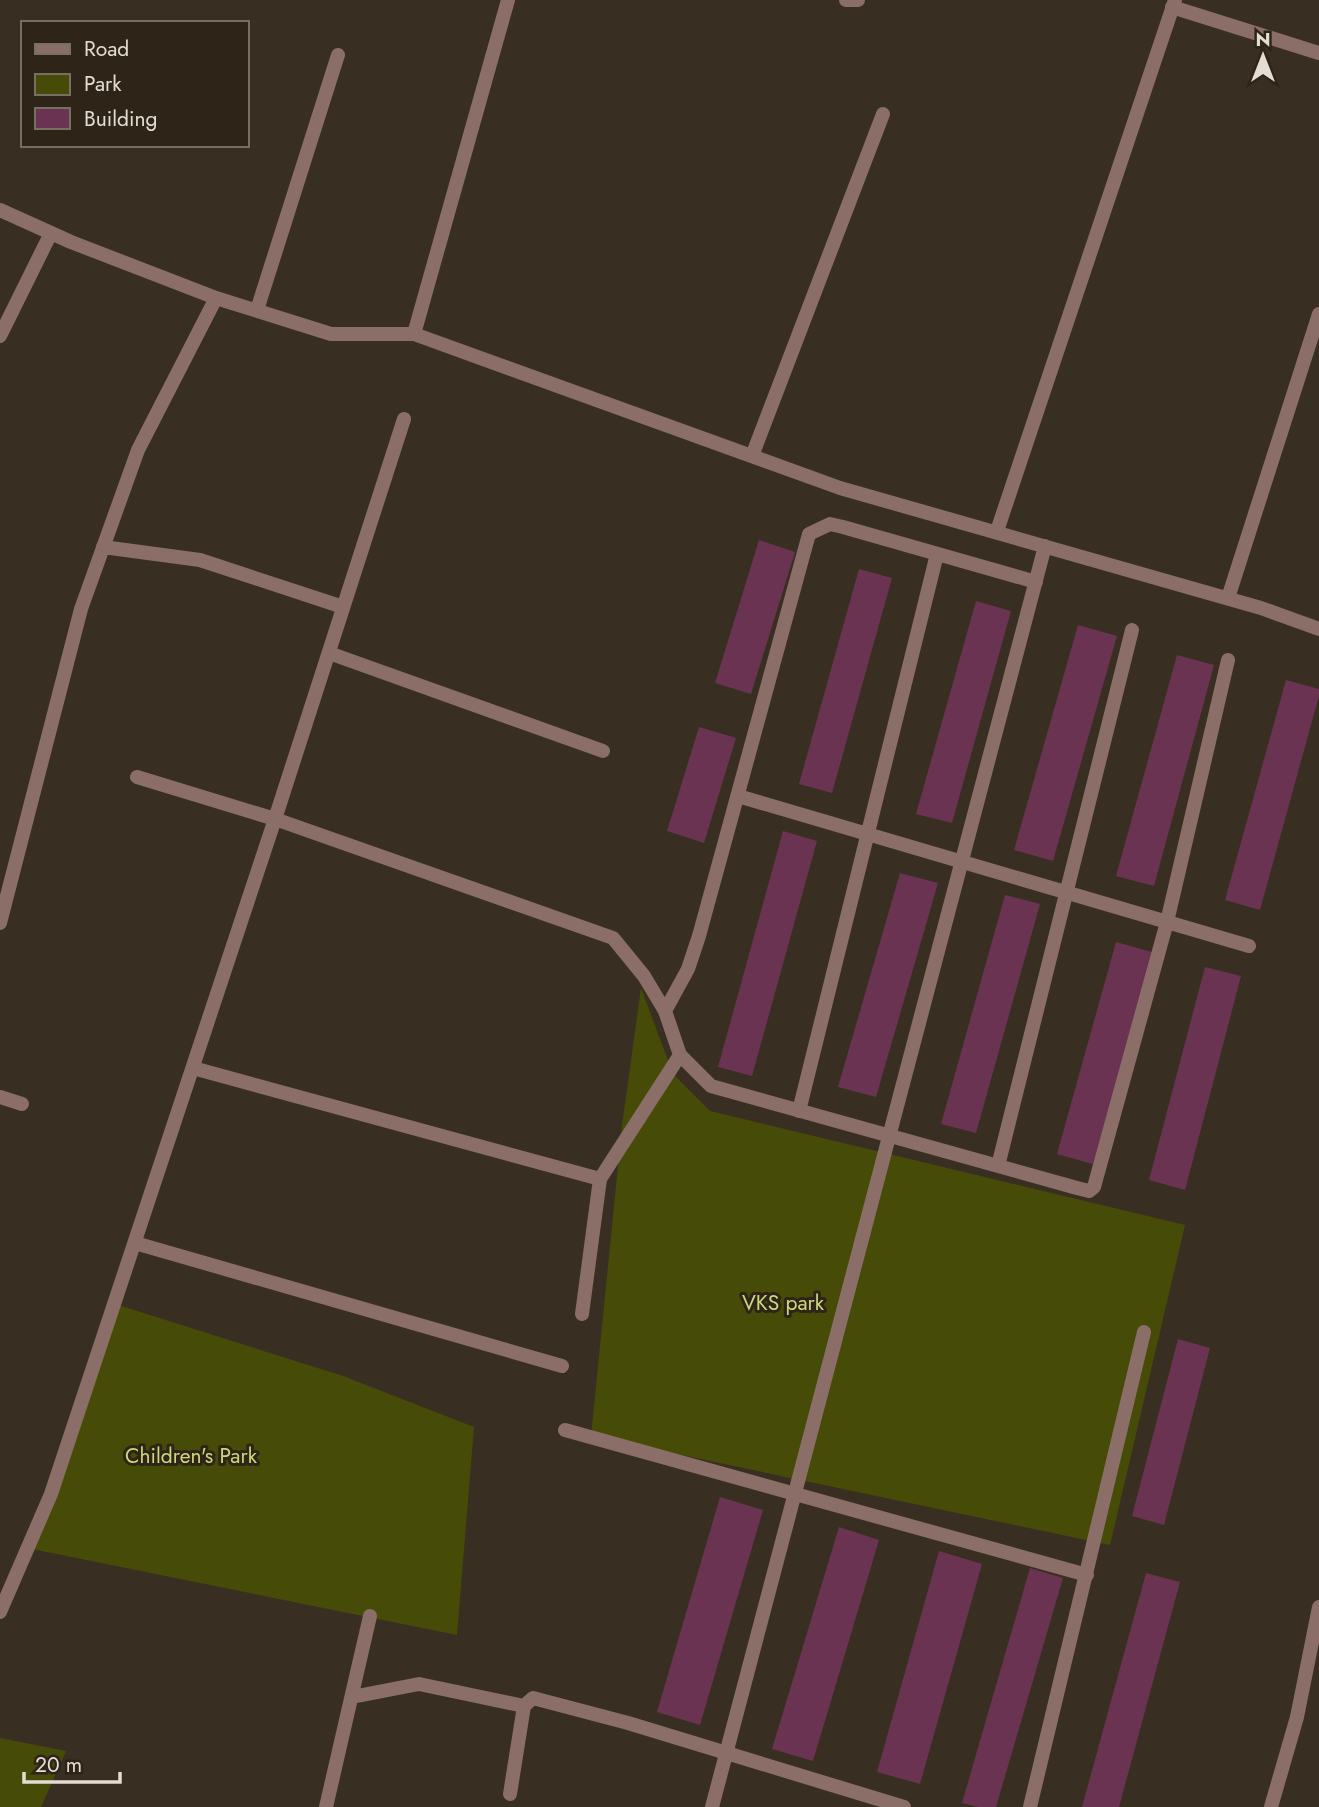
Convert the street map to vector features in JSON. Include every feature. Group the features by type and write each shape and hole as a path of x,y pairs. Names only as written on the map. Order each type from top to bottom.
{"street":[{"path":"414,334 508,0"},
{"path":"846,0 858,0"},
{"path":"997,531 1174,4 1319,53"},
{"path":"257,310 338,55"},
{"path":"752,456 883,114"},
{"path":"0,210 216,298 331,334 414,334 840,488 1228,598 1319,629"},
{"path":"0,336 51,233"},
{"path":"0,923 81,609 138,450 216,298"},
{"path":"1228,598 1319,314"},
{"path":"0,1612 51,1494 275,819 404,419"},
{"path":"665,1011 688,969 699,936 809,534 830,524 1036,582"},
{"path":"712,1807 1045,546"},
{"path":"103,547 200,560 343,607"},
{"path":"799,1111 937,554"},
{"path":"998,1166 1132,630"},
{"path":"328,653 603,751"},
{"path":"137,777 275,819 613,938 644,976 665,1011 680,1055 711,1086 1089,1191 1094,1187 1167,922 1228,660"},
{"path":"738,796 1249,946"},
{"path":"582,1314 600,1179 680,1055"},
{"path":"193,1068 600,1179"},
{"path":"0,1097 22,1104"},
{"path":"135,1243 562,1366"},
{"path":"1030,1807 1144,1332"},
{"path":"565,1430 1087,1575"},
{"path":"1271,1807 1297,1717 1319,1607"},
{"path":"326,1807 370,1616"},
{"path":"352,1697 419,1684 524,1706"},
{"path":"510,1794 524,1706 534,1698 905,1807"}],"green space":[{"name":"VKS park","path":"641,988 673,1074 710,1111 1185,1225 1110,1545 591,1436 622,1126"},
{"name":"Children's Park","path":"115,1304 343,1376 474,1427 457,1635 27,1548"},
{"path":"0,1738 66,1751 41,1807 0,1807"}],"building":[{"path":"759,540 795,552 751,694 715,683"},
{"path":"859,569 892,578 832,793 799,784"},
{"path":"976,601 1011,611 952,823 916,814"},
{"path":"1078,625 1117,636 1053,861 1014,850"},
{"path":"1177,655 1214,665 1154,886 1116,876"},
{"path":"1286,680 1319,689 1319,696 1260,910 1225,900"},
{"path":"699,727 736,738 704,843 667,831"},
{"path":"783,831 817,841 752,1076 718,1067"},
{"path":"900,873 938,883 876,1097 838,1087"},
{"path":"1005,895 1040,904 976,1133 941,1124"},
{"path":"1116,942 1155,953 1096,1165 1057,1154"},
{"path":"1205,967 1241,976 1185,1190 1149,1180"},
{"path":"1178,1339 1210,1348 1164,1525 1132,1516"},
{"path":"720,1497 763,1510 700,1725 657,1712"},
{"path":"839,1527 879,1540 813,1761 772,1749"},
{"path":"939,1551 982,1564 920,1784 877,1772"},
{"path":"1030,1568 1063,1578 996,1807 978,1807 962,1803"},
{"path":"1146,1573 1180,1582 1119,1807 1082,1807"}]}
